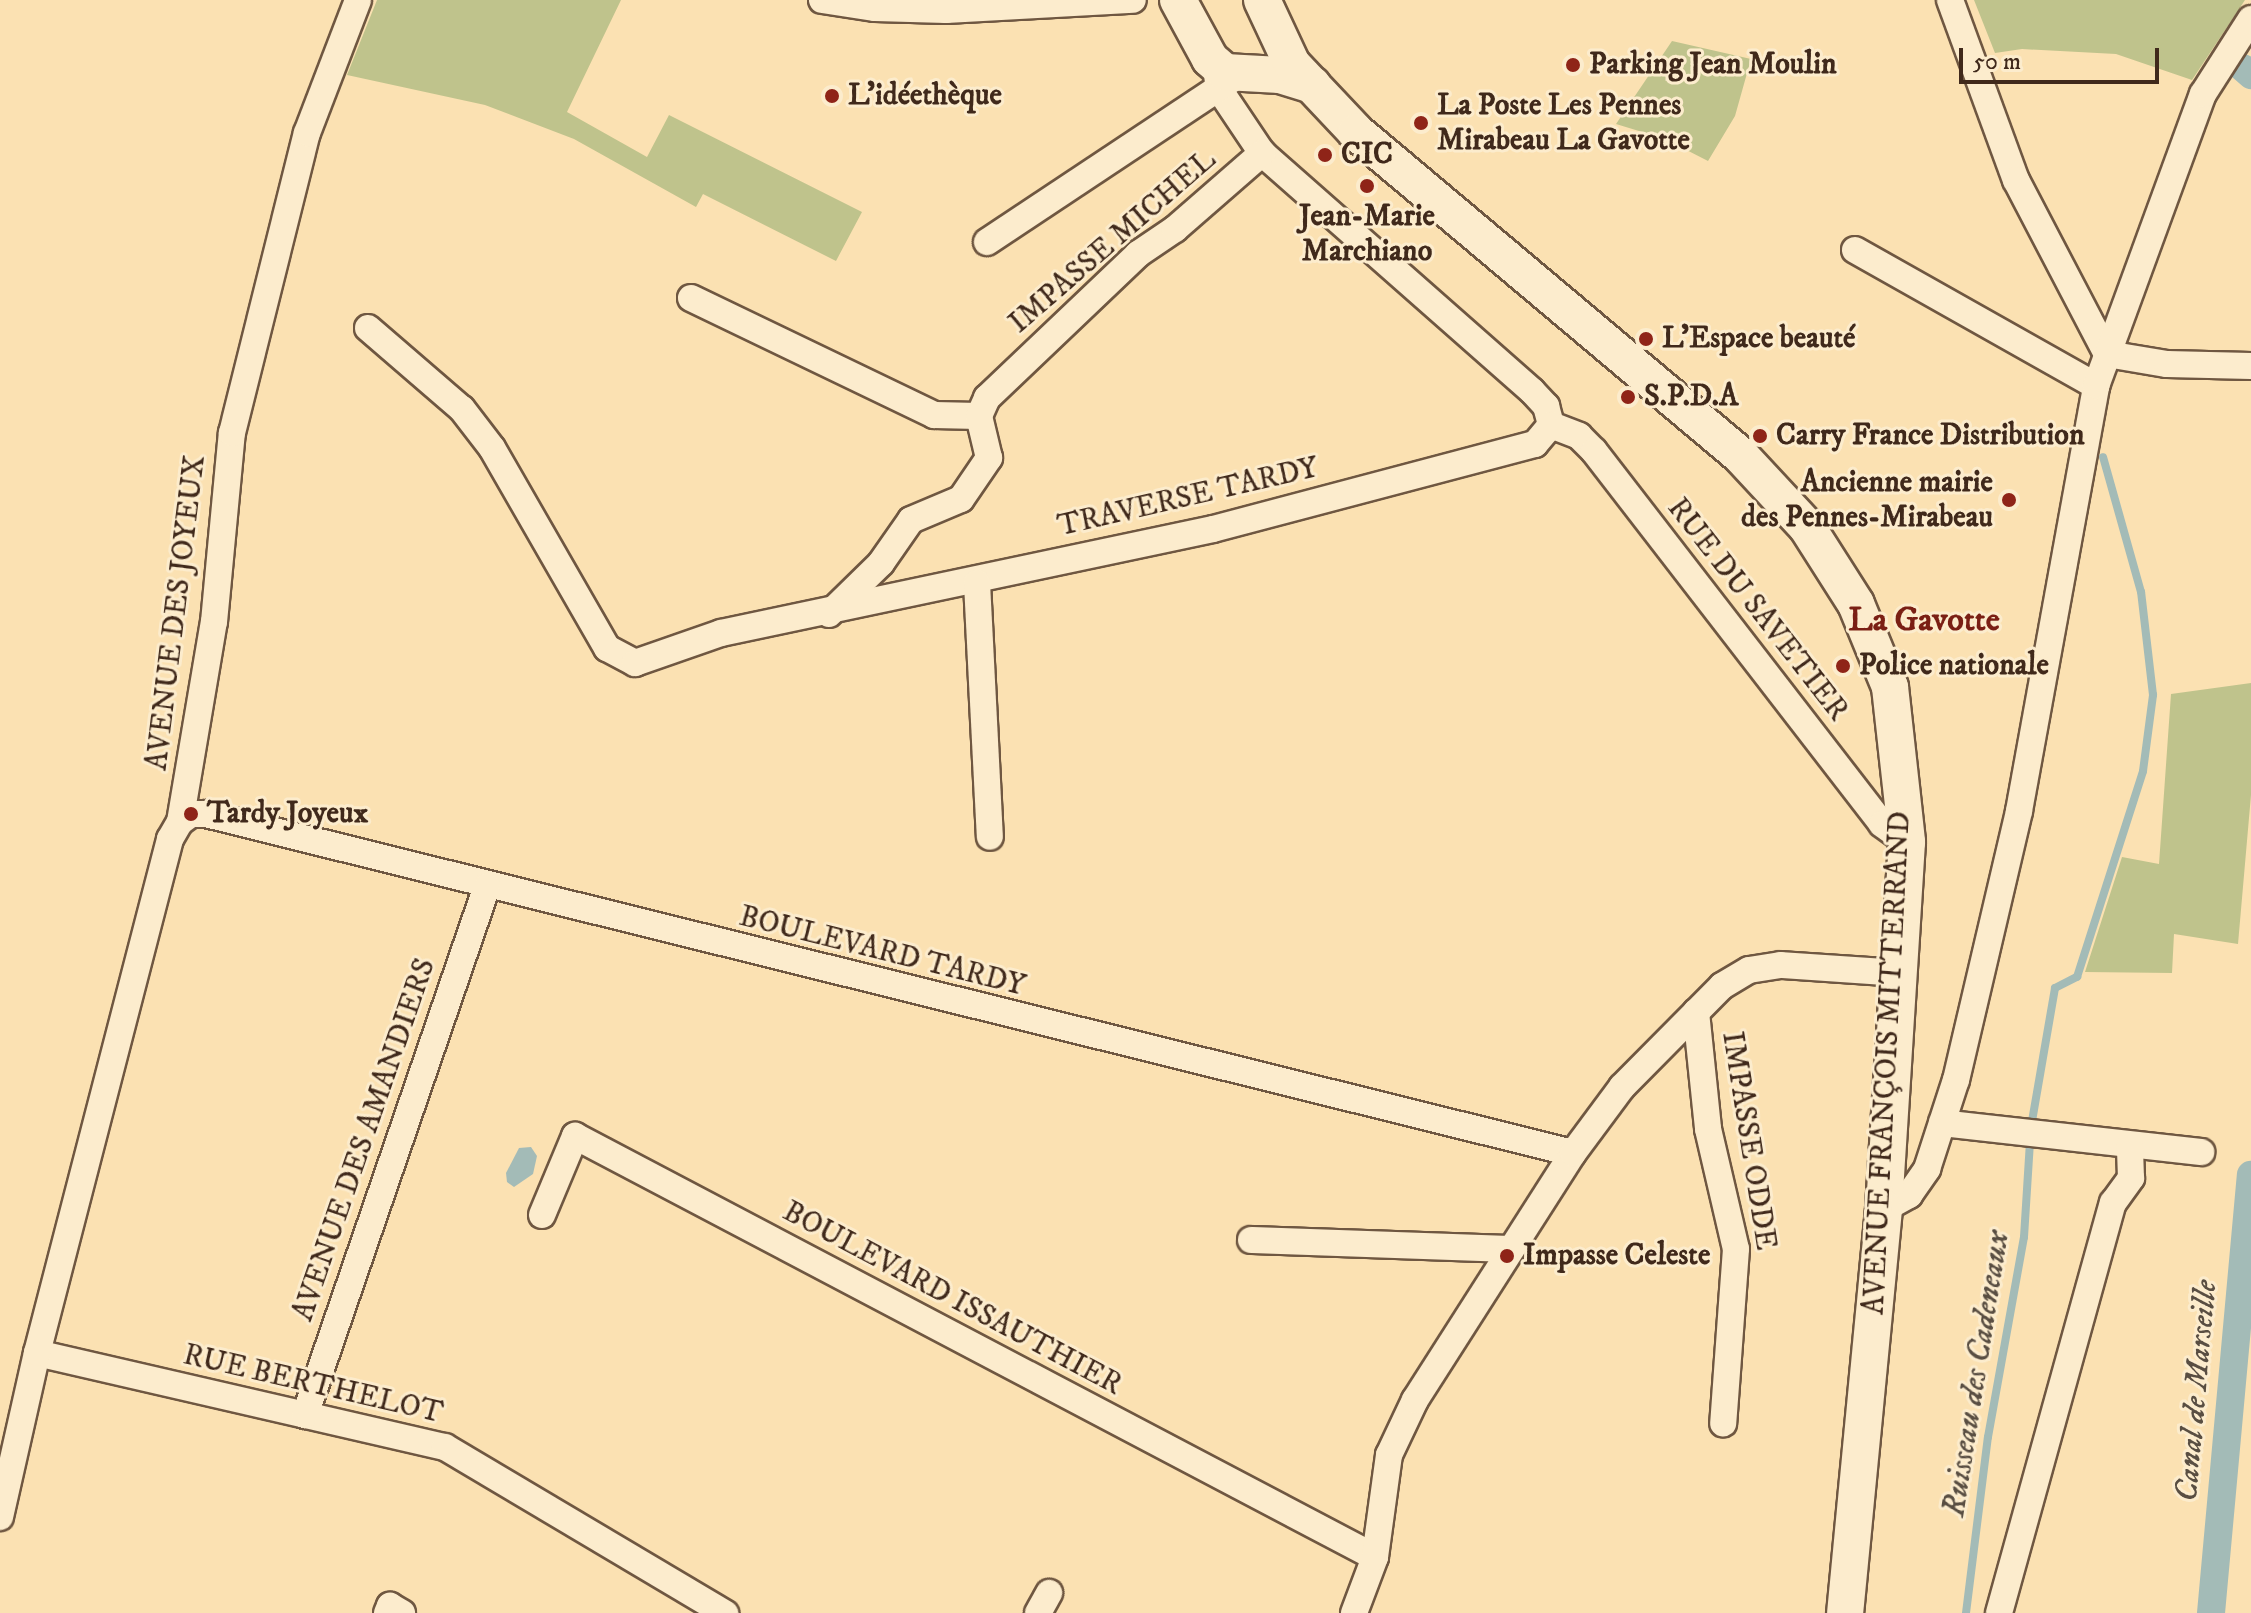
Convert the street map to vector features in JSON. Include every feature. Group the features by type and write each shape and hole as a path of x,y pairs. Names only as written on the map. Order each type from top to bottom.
{"main road":[{"path":"1174,3 1243,70 1262,0"},
{"name":"AVENUE FRANÇOIS MITTERRAND","path":"1243,70 1312,85 1356,132 1740,455 1807,527 1856,604 1890,687 1907,842 1884,1209 1845,1613"}],"street":[{"name":"AVENUE DES JOYEUX","path":"0,1517 37,1353 170,839 180,822 210,650 232,433 307,133 358,0"},
{"path":"822,0 875,8 946,10 1133,0"},
{"path":"1950,0 2016,180 2107,354"},
{"path":"1884,1209 1909,1195 1927,1169 1942,1123 2019,811 2096,386 2203,94 2251,19"},
{"path":"1237,119 1243,70"},
{"path":"1243,70 1237,119 1262,153 1532,391 1546,406 1551,425"},
{"path":"987,242 1243,70"},
{"name":"IMPASSE MICHEL","path":"979,416 987,398 1138,254 1175,229 1262,153"},
{"path":"1855,250 2096,386"},
{"path":"368,328 462,409 492,448 617,658 635,663 721,633 829,614 881,563 911,520 961,499 989,458 979,416 934,415 691,298"},
{"path":"2107,354 2167,364 2251,366"},
{"name":"RUE DU SAVETIER","path":"1551,425 1579,436 1594,451 1882,824 1907,842"},
{"name":"TRAVERSE TARDY","path":"829,614 977,583 1092,551 1213,529 1497,455 1542,440 1551,425"},
{"path":"977,583 990,837"},
{"name":"BOULEVARD TARDY","path":"180,822 191,814 206,814 1573,1153"},
{"name":"AVENUE DES AMANDIERS","path":"305,1415 487,886"},
{"path":"1354,1613 1375,1557 1389,1455 1415,1400 1573,1153 1622,1087 1722,986 1749,970 1781,965 1898,973"},
{"name":"IMPASSE ODDE","path":"1696,1012 1708,1129 1736,1249 1723,1424"},
{"path":"1942,1123 2030,1136 2201,1152"},
{"name":"BOULEVARD ISSAUTHIER","path":"542,1215 575,1136 1375,1557"},
{"path":"1999,1613 2113,1203 2131,1178 2134,1165 2130,1145"},
{"path":"1251,1240 1511,1249"},
{"name":"RUE BERTHELOT","path":"37,1353 445,1447 725,1613"}],"green space":[{"path":"377,0 621,0 567,112 647,157 669,115 862,212 836,261 703,194 696,207 574,139 485,105 347,75"},
{"path":"1974,0 2245,0 2192,80 2116,54 2022,49 1995,53"},
{"path":"1672,41 1751,59 1735,116 1708,161 1665,139 1616,124"},
{"path":"2251,683 2251,795 2238,944 2174,934 2172,973 2085,972 2122,857 2159,864 2171,694"}],"water":[{"path":"531,1147 537,1156 533,1174 514,1187 507,1182 506,1173 519,1148"}],"waterway":[{"name":"Canal de Marseille","path":"2243,68 2251,75"},
{"name":"Ruisseau des Cadeneaux","path":"2031,1127 2055,988 2077,977 2143,771 2153,695 2141,592 2103,457"},
{"name":"Ruisseau des Cadeneaux","path":"1966,1613 1988,1437 2024,1237 2030,1141"},
{"name":"Canal de Marseille","path":"2211,1613 2251,1175"}],"place":[{"name":"Parking Jean Moulin","path":"1573,65"},
{"name":"L'idéethèque","path":"832,96"},
{"name":"La Poste Les Pennes Mirabeau La Gavotte","path":"1421,123"},
{"name":"CIC","path":"1325,155"},
{"name":"Jean-Marie Marchiano","path":"1367,186"},
{"name":"L'Espace beauté","path":"1646,339"},
{"name":"S.P.D.A","path":"1628,397"},
{"name":"Carry France Distribution","path":"1760,436"},
{"name":"Ancienne mairie des Pennes-Mirabeau","path":"2009,500"},
{"name":"Police nationale","path":"1843,666"},
{"name":"Tardy Joyeux","path":"191,814"},
{"name":"Impasse Celeste","path":"1507,1256"}],"district":[{"name":"La Gavotte","path":"1924,621"}]}
